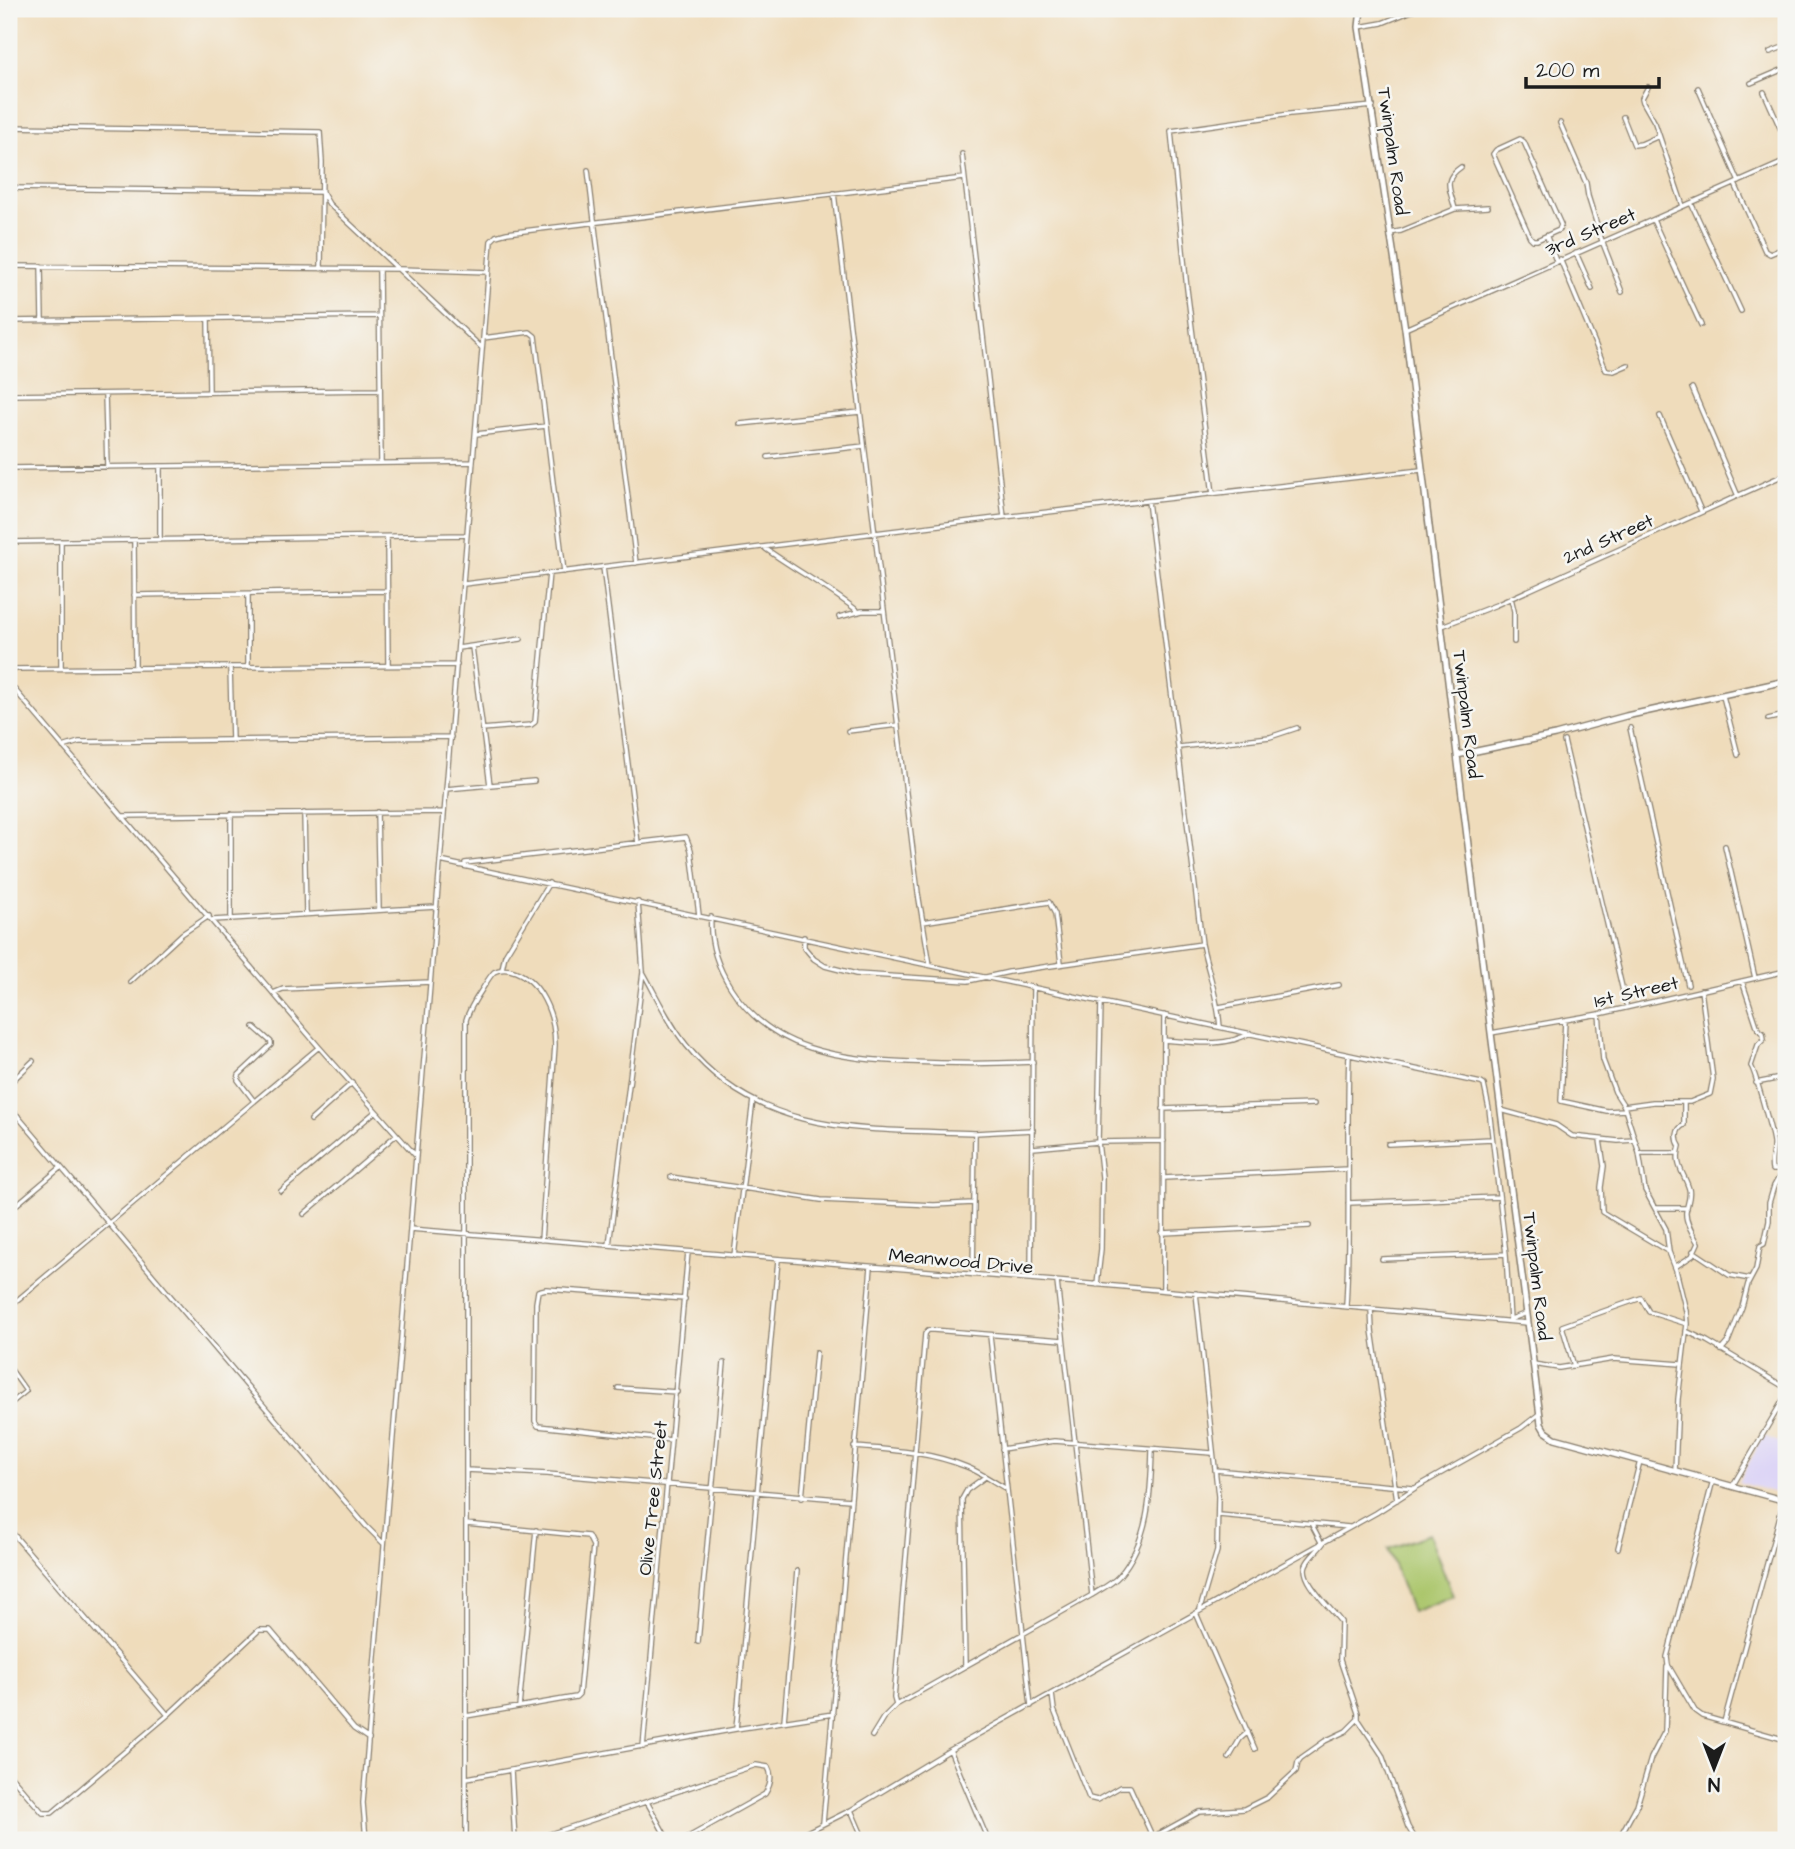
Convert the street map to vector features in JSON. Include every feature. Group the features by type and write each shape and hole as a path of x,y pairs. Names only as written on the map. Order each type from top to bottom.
{"main road":[{"name":"Twinpalm Road","path":"1361,9 1359,27 1405,329 1539,1414 1545,1431 1555,1438 1640,1461"},
{"path":"1457,755 1786,681"},
{"path":"1640,1461 1785,1501"}],"street":[{"path":"1359,27 1382,23 1417,9"},
{"path":"1770,52 1786,46"},
{"path":"1751,83 1786,68"},
{"path":"1648,87 1642,98 1643,102 1660,136 1683,206"},
{"path":"1698,88 1765,251 1770,254 1786,247"},
{"path":"1764,92 1786,141"},
{"path":"1213,494 1187,289 1171,131 1290,114 1373,106"},
{"path":"1623,117 1634,145 1660,136"},
{"path":"1560,123 1586,183 1602,241 1622,292"},
{"path":"9,127 318,131 322,134 321,269"},
{"path":"1520,139 1524,142 1561,225 1559,230 1546,236 1537,240 1531,239 1493,154 1520,139"},
{"path":"962,154 1004,517"},
{"name":"3rd Street","path":"1405,329 1786,161"},
{"path":"1455,209 1448,180 1451,174 1461,167"},
{"path":"587,170 596,222 636,563"},
{"path":"366,1840 363,1803 476,434 489,246 496,236 964,178"},
{"path":"9,188 322,192"},
{"path":"322,192 330,204 482,348"},
{"path":"834,193 930,965"},
{"path":"1691,203 1741,311"},
{"path":"1390,233 1455,209 1488,207"},
{"path":"1653,220 1701,325"},
{"path":"1546,236 1606,370 1614,371 1628,365"},
{"path":"1576,253 1592,289"},
{"path":"9,265 488,272"},
{"path":"41,266 43,320"},
{"path":"379,269 381,463"},
{"path":"9,321 379,316"},
{"path":"208,319 209,392"},
{"path":"483,338 530,332 535,335 564,572"},
{"path":"1692,388 1738,496"},
{"path":"9,395 380,390"},
{"path":"105,394 107,467"},
{"path":"740,424 860,412"},
{"path":"1660,416 1701,511"},
{"path":"476,434 547,426"},
{"path":"768,457 864,446"},
{"path":"9,468 473,462"},
{"path":"160,466 160,540"},
{"path":"463,584 1004,517 1421,470"},
{"name":"2nd Street","path":"1441,626 1511,598 1786,474"},
{"path":"1148,501 1202,944 1219,1007 1220,1027"},
{"path":"9,542 467,535"},
{"path":"387,538 388,665"},
{"path":"134,540 135,668"},
{"path":"61,541 61,668"},
{"path":"765,547 859,612"},
{"path":"603,567 638,842"},
{"path":"482,729 531,725 535,722 549,573"},
{"path":"134,595 388,591"},
{"path":"248,594 248,666"},
{"path":"1511,598 1514,611 1514,642"},
{"path":"839,617 859,612 884,611"},
{"path":"458,648 521,639"},
{"path":"472,647 490,785"},
{"path":"9,669 457,664"},
{"path":"230,667 232,741"},
{"path":"9,683 319,1047 416,1156"},
{"path":"1723,696 1738,755"},
{"path":"1768,719 1786,715"},
{"path":"848,731 899,724"},
{"path":"1179,747 1270,737 1297,728"},
{"path":"1630,728 1688,985"},
{"path":"63,747 79,742 451,737"},
{"path":"1564,741 1626,1004"},
{"path":"446,789 534,781"},
{"path":"377,812 379,910"},
{"path":"122,816 444,812"},
{"path":"304,813 306,914"},
{"path":"231,814 231,917"},
{"path":"458,864 681,837 689,840 699,915"},
{"path":"1725,846 1755,978"},
{"path":"440,861 1481,1083 1484,1085 1489,1109 1506,1254 1510,1320 1527,1312"},
{"path":"502,969 505,955 550,883"},
{"path":"609,1245 643,972 638,902"},
{"path":"923,922 1049,902 1055,914 1061,963"},
{"path":"130,982 182,934 211,918 436,907"},
{"path":"711,917 710,931 714,953 722,973 738,998 764,1024 791,1040 818,1052 863,1059 960,1064 1033,1062"},
{"path":"804,937 805,950 814,959 842,971 872,976 968,981 1061,963 1202,944"},
{"path":"466,1840 466,1020 468,1012 490,978 502,969 521,974 530,980 544,998 554,1025 555,1055 541,1240"},
{"name":"1st Street","path":"1491,1033 1599,1014 1786,971"},
{"path":"643,972 686,1044 723,1081 786,1116 866,1129 975,1133 1033,1130"},
{"path":"1742,981 1764,1039 1758,1045 1751,1066 1755,1069 1756,1083 1773,1143 1772,1170 1785,1170"},
{"path":"273,993 283,989 430,982"},
{"path":"1219,1007 1339,985"},
{"path":"1031,1280 1033,987"},
{"path":"1565,1021 1559,1097 1561,1101 1607,1111 1653,1102 1684,1103 1710,1094 1713,1079 1701,990"},
{"path":"1097,1285 1101,1249 1102,1177 1098,1142 1101,1002"},
{"path":"1599,1014 1603,1060 1615,1092 1625,1108 1639,1153 1643,1182 1666,1229 1669,1252 1686,1311 1675,1471"},
{"path":"1163,1290 1164,1015"},
{"path":"254,1027 271,1045 239,1075 238,1080 254,1101"},
{"path":"1164,1040 1227,1041 1241,1039 1250,1033"},
{"path":"9,1307 319,1047"},
{"path":"1346,1306 1350,1236 1349,1055"},
{"path":"9,1084 33,1061"},
{"path":"1756,1083 1786,1077"},
{"path":"311,1120 352,1083"},
{"path":"733,1256 753,1100"},
{"path":"1675,1267 1692,1256 1698,1243 1686,1214 1689,1190 1680,1173 1678,1153 1678,1130 1684,1125 1684,1103"},
{"path":"1164,1109 1314,1104"},
{"path":"9,1106 357,1516 384,1544"},
{"path":"1501,1110 1556,1125 1572,1136 1600,1140 1635,1140"},
{"path":"281,1191 376,1111"},
{"path":"9,1124 18,1116"},
{"path":"973,1275 975,1133"},
{"path":"304,1214 396,1135"},
{"path":"1388,1144 1492,1139"},
{"path":"1600,1140 1604,1166 1601,1187 1602,1213 1669,1252"},
{"path":"1032,1148 1098,1142 1164,1141"},
{"path":"1639,1153 1678,1153"},
{"path":"9,1211 60,1168"},
{"path":"1164,1178 1348,1169"},
{"path":"1721,1350 1728,1342 1756,1269 1760,1246 1764,1244 1769,1221 1769,1203 1774,1186 1785,1170"},
{"path":"671,1177 862,1204 973,1203"},
{"path":"1348,1203 1499,1197"},
{"path":"1654,1208 1688,1208"},
{"path":"1162,1233 1309,1226"},
{"name":"Meanwood Drive","path":"410,1229 1163,1290 1528,1323"},
{"path":"1693,1251 1730,1275 1750,1279"},
{"name":"Olive Tree Street","path":"643,1747 688,1252"},
{"path":"1382,1259 1506,1254"},
{"path":"736,1729 778,1260"},
{"path":"822,1824 871,1267"},
{"path":"1057,1282 1092,1595"},
{"path":"671,1440 538,1426 536,1303 538,1292 546,1289 685,1299"},
{"path":"1196,1293 1219,1515 1217,1552 1198,1612 1255,1749"},
{"path":"1574,1366 1562,1325 1641,1298 1649,1312 1687,1324"},
{"path":"1371,1309 1371,1330 1397,1500"},
{"path":"896,1706 893,1703 926,1331 1063,1340"},
{"path":"1686,1331 1786,1388"},
{"path":"990,1335 1031,1706"},
{"path":"803,1498 816,1353"},
{"path":"1533,1364 1559,1367 1614,1359 1681,1364"},
{"path":"698,1642 724,1363"},
{"path":"9,1367 26,1391 9,1405"},
{"path":"618,1388 677,1391"},
{"path":"1733,1485 1786,1395"},
{"path":"791,1840 851,1810 950,1750 1397,1500 1521,1428 1539,1414"},
{"path":"1002,1450 1043,1442 1213,1453"},
{"path":"854,1447 914,1451 969,1468 1006,1489"},
{"path":"872,1736 883,1718 896,1706 1118,1578 1141,1539 1151,1495 1153,1450"},
{"path":"1618,1548 1640,1461"},
{"path":"466,1470 547,1474 850,1500"},
{"path":"1215,1470 1415,1488"},
{"path":"965,1665 961,1499 967,1490 985,1477"},
{"path":"1618,1840 1637,1805 1651,1758 1665,1731 1667,1657 1713,1480"},
{"path":"1724,1722 1785,1501"},
{"path":"1219,1515 1349,1527"},
{"path":"466,1524 588,1536 593,1546 580,1689 576,1698 466,1716"},
{"path":"1312,1525 1321,1542"},
{"path":"9,1529 168,1715"},
{"path":"519,1707 536,1530"},
{"path":"1052,1694 1054,1710 1089,1798 1097,1800 1120,1787 1130,1787 1151,1839 1199,1812 1244,1809 1268,1797 1297,1771 1301,1758 1325,1741 1346,1731 1358,1719 1359,1713 1340,1660 1341,1622 1305,1574 1307,1563 1328,1538"},
{"path":"784,1721 797,1571"},
{"path":"9,1774 43,1813 52,1813 168,1715 259,1630 265,1629 270,1630 354,1729 369,1739"},
{"path":"1667,1657 1670,1669 1695,1711 1702,1716 1786,1740"},
{"path":"467,1778 833,1714"},
{"path":"1358,1719 1382,1755 1408,1828 1416,1840"},
{"path":"1229,1758 1248,1732"},
{"path":"950,1750 988,1840"},
{"path":"532,1840 756,1765 763,1764 768,1767 771,1781 765,1794 683,1840"},
{"path":"511,1771 515,1840"},
{"path":"1786,1797 1783,1810 1786,1820"},
{"path":"647,1802 668,1840"},
{"path":"851,1810 864,1840"}],"shaded area":[{"path":"1764,1436 1786,1445 1786,1496 1738,1482"}],"green space":[{"path":"1429,1534 1453,1596 1412,1612 1388,1549"}]}
